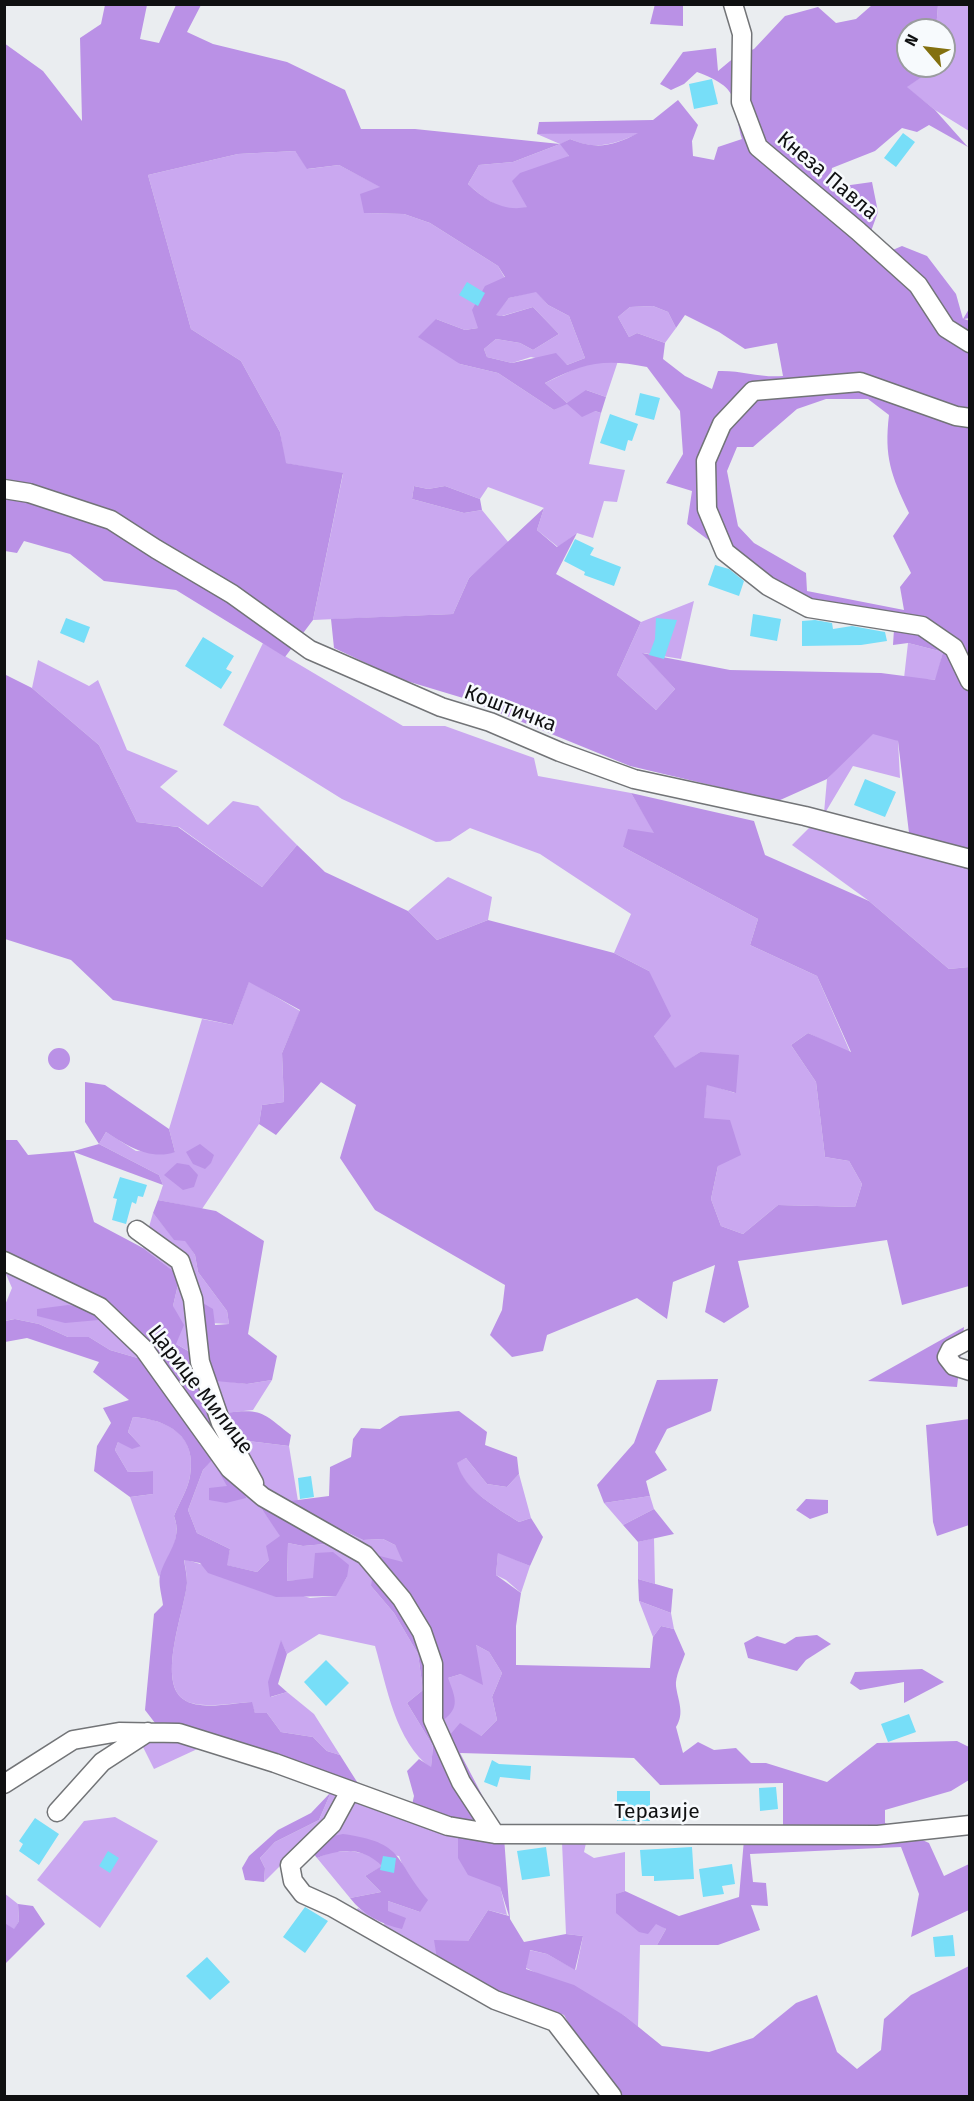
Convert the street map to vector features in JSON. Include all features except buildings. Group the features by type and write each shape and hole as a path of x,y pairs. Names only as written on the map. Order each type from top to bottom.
{"street":[{"name":"Кнеза Павла","path":"733,4 742,34 741,102 758,147 918,285 946,328 969,343"},
{"path":"969,418 956,416 860,382 753,391 722,424 706,461 707,509 725,552 768,586 809,608 922,626 954,648 969,681"},
{"name":"Коштичка","path":"4,489 29,493 111,520 232,594 310,650 441,707 490,722 560,752 634,779 805,816 969,859"},
{"name":"Царице Милице","path":"137,1230 180,1261 193,1299 200,1362 221,1423 263,1497"},
{"name":"Царице Милице","path":"4,1261 100,1307 144,1349 230,1468 263,1497 365,1555 402,1599 422,1632 433,1664 433,1720 462,1782 495,1834"},
{"path":"969,1339 951,1349 947,1357 954,1366 969,1371"},
{"name":"Теразије","path":"4,1784 73,1740 119,1732 179,1733 350,1791 447,1827 495,1834 878,1835 969,1825"},
{"path":"57,1812 102,1762 148,1732"},
{"path":"350,1791 332,1824 290,1865 293,1881 303,1894 332,1907 495,2000 555,2022 612,2097"}],"shaded area":[{"path":"655,4 683,5 683,26 650,24"},
{"path":"105,5 147,5 140,39 159,43 176,5 201,5 187,32 213,44 287,62 345,90 361,129 415,129 560,144 570,139 588,145 605,145 638,133 537,134 539,122 653,120 678,100 698,125 692,141 693,156 714,160 718,147 742,139 735,104 728,90 721,84 697,72 684,84 671,90 660,84 683,52 716,48 718,71 736,56 754,49 785,16 818,7 836,23 856,19 872,5 938,5 937,18 896,18 896,78 920,78 907,87 935,110 968,147 929,125 917,132 902,128 875,151 832,168 829,188 872,182 878,212 870,234 888,252 902,246 927,256 956,294 963,319 969,309 969,318 964,319 970,321 969,870 909,833 898,741 873,734 827,779 778,801 630,766 463,698 400,679 334,648 331,619 453,614 469,578 544,508 537,530 557,547 577,533 556,574 641,622 617,675 656,710 675,689 642,653 730,670 881,673 935,680 943,652 908,643 893,645 894,629 805,612 687,524 692,491 666,483 683,454 680,411 647,367 618,363 594,364 545,383 567,403 586,390 606,397 601,413 595,411 582,417 567,404 554,410 498,373 460,364 418,337 436,319 465,330 478,328 472,310 485,286 505,277 498,266 430,223 404,214 364,213 360,194 380,187 339,165 307,169 295,151 238,154 148,175 191,329 241,361 280,432 286,463 343,473 313,620 285,657 176,590 104,581 70,554 24,541 17,553 5,551 4,43 43,71 82,121 80,38 101,24","holes":["560,144 569,156 520,173 512,181 527,207 502,206 481,195 468,184 479,165 513,162","536,292 548,305 569,316 585,358 567,365 556,353 512,363 487,357 484,349 496,339 520,343 533,350 559,334 533,307 503,316 496,315 509,298","653,306 668,312 676,328 685,315 719,332 745,349 777,343 783,376 718,371 712,389 685,376 663,359 665,343 637,333 629,337 618,317 630,307","826,399 868,399 889,415 887,443 890,466 909,513 893,536 911,573 900,587 904,610 807,591 806,573 754,543 738,526 727,471 737,447 753,447 797,409"]},
{"path":"938,5 969,5 969,131 935,110 906,87 920,78 956,78 956,18 937,18"},
{"path":"640,133 605,145 589,145 570,139 561,144 569,156 527,207 511,209 494,204 468,184 479,165 513,162 560,144 537,134"},
{"path":"295,151 308,169 339,165 381,187 365,213 404,214 430,223 498,266 505,278 478,328 465,330 436,319 460,364 498,373 554,410 567,403 545,383 587,363 618,361 606,397 586,390 595,411 601,413 589,464 625,470 617,502 604,501 593,538 577,533 558,547 537,530 544,508 488,487 480,499 445,486 428,489 414,486 412,499 464,513 482,510 509,543 469,578 453,614 313,620 343,474 285,463 280,432 241,361 191,329 148,175 238,154"},
{"path":"536,291 548,305 569,316 585,358 567,365 531,357 512,363 487,357 484,349 496,339 520,343 533,350 559,334 533,307 502,316 495,315 509,298"},
{"path":"653,306 668,312 676,328 665,343 637,333 629,337 618,317 630,307"},
{"path":"414,486 428,489 445,486 480,499 482,510 464,513 412,499"},
{"path":"694,601 681,659 643,653 675,689 656,710 617,675 641,622"},
{"path":"263,643 403,726 445,726 534,758 538,776 631,793 655,833 623,847 758,919 750,945 817,976 851,1054 808,1033 791,1045 816,1082 825,1157 849,1161 862,1184 855,1207 778,1205 743,1234 721,1226 711,1199 718,1166 703,1119 707,1084 735,1093 700,1052 675,1069 654,1036 649,971 614,953 631,914 540,854 470,828 450,841 436,842 342,799 223,725"},
{"path":"908,643 943,652 936,680 904,678"},
{"path":"38,660 89,686 98,680 127,750 178,771 160,787 208,825 233,801 258,806 297,845 262,887 179,827 137,822 99,745 32,688"},
{"path":"4,674 32,688 99,745 137,822 178,827 262,887 297,845 325,872 408,911 437,940 488,920 614,953 649,971 671,1016 654,1036 675,1068 700,1052 739,1055 736,1093 707,1085 704,1118 730,1120 741,1155 718,1166 711,1199 721,1226 743,1234 778,1205 855,1207 862,1184 849,1161 825,1157 816,1082 791,1045 808,1033 851,1052 817,976 750,945 758,919 623,847 628,829 654,833 631,793 754,821 765,855 869,901 949,969 969,967 969,1286 902,1305 887,1240 738,1261 749,1307 724,1323 705,1312 715,1265 673,1282 667,1319 637,1298 547,1335 543,1351 512,1357 490,1335 502,1310 505,1285 375,1210 340,1158 356,1105 321,1082 276,1135 259,1124 262,1105 284,1102 282,1053 300,1010 249,982 233,1025 113,1000 71,960 5,939"},
{"path":"883,732 898,741 900,778 853,766 825,813 909,833 969,870 969,967 949,969 869,901 792,845 824,813 827,779 867,735"},
{"path":"448,877 492,897 488,920 437,940 408,911"},
{"path":"249,981 300,1011 282,1053 284,1102 262,1105 259,1124 202,1209 158,1200 163,1185 159,1175 99,1144 106,1132 136,1151 175,1152 169,1129 202,1019 233,1025"},
{"path":"59,1048 67,1051 70,1059 67,1067 59,1070 51,1067 48,1059 51,1051"},
{"path":"85,1082 105,1085 169,1129 175,1152 147,1153 106,1132 99,1144 85,1122"},
{"path":"4,1140 17,1140 28,1155 74,1151 99,1144 159,1175 163,1185 74,1152 94,1222 143,1248 180,1276 173,1306 184,1325 176,1344 211,1364 191,1322 201,1302 213,1309 215,1325 229,1324 227,1311 198,1272 195,1255 185,1241 174,1240 153,1213 158,1200 216,1211 264,1241 248,1334 277,1356 272,1380 247,1384 216,1381 225,1413 247,1411 261,1414 291,1435 289,1446 248,1441 219,1433 243,1475 246,1498 226,1503 209,1500 209,1488 227,1486 212,1460 203,1470 188,1510 197,1533 230,1549 227,1565 257,1572 269,1560 266,1546 280,1536 259,1505 329,1496 330,1467 351,1457 353,1439 361,1428 380,1429 400,1416 459,1411 487,1432 485,1445 517,1457 519,1474 507,1487 487,1484 466,1458 457,1463 467,1482 491,1504 519,1522 531,1518 543,1537 530,1566 498,1553 496,1575 521,1593 516,1626 516,1665 650,1668 653,1637 661,1626 674,1629 685,1654 676,1682 680,1717 676,1727 683,1753 698,1742 714,1750 736,1748 751,1763 766,1763 827,1782 877,1743 957,1741 969,1747 969,1780 951,1791 885,1810 885,1823 929,1843 944,1876 969,1864 969,1910 911,1937 919,1894 901,1847 750,1854 753,1882 766,1883 768,1906 751,1905 760,1930 718,1945 657,1945 666,1929 656,1924 648,1934 639,1932 616,1913 616,1894 625,1891 679,1916 739,1897 745,1828 783,1828 783,1783 660,1785 634,1758 460,1753 504,1837 510,1919 524,1942 566,1934 583,1936 575,1970 547,1954 530,1950 526,1969 574,1985 625,2016 662,2046 709,2052 753,2038 796,2003 817,1995 837,2052 857,2069 881,2050 884,2019 911,1995 969,1966 969,2096 609,2096 564,2015 490,1993 438,1965 434,1940 468,1941 488,1910 509,1916 500,1887 468,1875 458,1858 458,1833 409,1817 414,1796 407,1771 419,1759 431,1767 433,1746 407,1703 423,1690 418,1654 394,1613 371,1586 376,1555 403,1562 395,1545 383,1539 363,1540 342,1530 336,1543 303,1546 288,1543 287,1581 313,1578 315,1553 333,1552 349,1565 347,1577 336,1596 276,1597 208,1573 200,1563 184,1560 187,1583 172,1661 172,1677 176,1690 183,1699 198,1705 252,1702 255,1713 267,1713 281,1732 313,1737 327,1751 340,1755 359,1785 213,1734 155,1723 145,1710 154,1614 163,1605 160,1575 173,1547 176,1532 174,1516 189,1481 191,1462 189,1450 185,1441 169,1426 133,1417 128,1432 141,1446 132,1449 118,1442 115,1450 128,1472 153,1471 153,1494 130,1497 94,1471 97,1446 111,1423 103,1408 129,1400 93,1372 99,1362 27,1338 5,1342 5,1321 15,1319 39,1324 68,1337 89,1337 110,1350 141,1359 121,1318 65,1323 37,1316 37,1309 68,1305 97,1310 95,1299 43,1291 24,1264 5,1272","holes":["476,1645 489,1652 502,1673 492,1697 497,1720 481,1736 460,1723 449,1736 439,1723 454,1708 453,1692 448,1678 461,1674 483,1685"]},
{"path":"200,1144 214,1155 211,1163 205,1169 193,1164 186,1152"},
{"path":"177,1163 189,1165 198,1175 194,1187 183,1190 164,1175"},
{"path":"153,1213 174,1239 185,1240 195,1255 198,1272 227,1311 229,1324 191,1322 212,1364 176,1344 173,1306 180,1276 143,1248"},
{"path":"24,1264 95,1299 121,1318 141,1359 110,1350 89,1337 68,1337 39,1324 15,1319 4,1321 5,1305 12,1288 5,1272"},
{"path":"964,1327 957,1387 868,1381"},
{"path":"718,1379 711,1411 667,1429 655,1452 667,1470 646,1481 650,1496 604,1503 597,1485 634,1443 657,1380"},
{"path":"216,1380 247,1384 272,1380 253,1410 225,1413"},
{"path":"133,1417 158,1422 178,1432 185,1440 191,1462 189,1481 174,1516 175,1540 159,1577 130,1497 153,1494 153,1471 128,1472 115,1450 118,1442 141,1446 128,1432"},
{"path":"969,1419 969,1525 937,1536 933,1522 926,1425"},
{"path":"218,1432 248,1441 289,1446 298,1501 259,1505 281,1536 269,1560 257,1572 226,1565 230,1549 197,1533 188,1510 203,1470 212,1459 228,1486 246,1497"},
{"path":"466,1458 487,1484 507,1487 519,1474 531,1518 519,1522 474,1490 460,1473 456,1463"},
{"path":"650,1496 654,1509 623,1525 604,1503"},
{"path":"806,1499 828,1500 828,1513 810,1519 796,1510"},
{"path":"654,1509 674,1534 638,1542 623,1525"},
{"path":"341,1530 363,1540 383,1539 395,1545 404,1562 371,1586 394,1613 418,1654 423,1690 407,1703 433,1746 431,1768 419,1757 401,1728 388,1696 375,1646 319,1634 287,1654 281,1641 271,1697 287,1692 314,1714 340,1755 327,1751 313,1737 281,1732 267,1713 255,1713 251,1702 197,1704 183,1699 176,1689 172,1676 172,1661 187,1582 184,1559 310,1598 335,1596 347,1577 287,1581 288,1543 303,1546 336,1543"},
{"path":"654,1538 655,1584 638,1579 638,1542"},
{"path":"498,1552 530,1566 521,1593 496,1575"},
{"path":"638,1579 673,1589 671,1613 639,1601"},
{"path":"639,1601 671,1613 674,1629 661,1626 653,1637"},
{"path":"817,1635 831,1644 806,1660 797,1671 748,1658 744,1643 757,1636 785,1644 796,1637"},
{"path":"281,1640 287,1654 278,1684 287,1692 270,1697 268,1682"},
{"path":"476,1645 489,1652 502,1673 492,1697 497,1720 481,1736 449,1736 439,1723 448,1678 461,1674"},
{"path":"922,1669 944,1682 904,1703 904,1682 860,1690 850,1683 855,1672"},
{"path":"138,1737 206,1745 154,1769"},
{"path":"331,1792 458,1833 500,1886 507,1915 488,1910 468,1941 438,1965 347,1924 358,1908 384,1925 388,1901 420,1912 399,1856 304,1842 264,1882 265,1868 260,1858 275,1842 319,1820"},
{"path":"331,1792 319,1820 275,1842 260,1858 265,1868 264,1882 245,1880 242,1868 249,1856 278,1830 311,1813"},
{"path":"115,1817 158,1841 100,1928 37,1880 84,1821"},
{"path":"343,1834 378,1842 388,1848 396,1855 428,1900 420,1912 388,1901 388,1911 406,1918 402,1929 373,1918 350,1898 381,1892 365,1876 382,1866 367,1855 351,1851 335,1852 317,1858 304,1842"},
{"path":"562,1842 586,1843 584,1852 594,1858 625,1852 625,1891 617,1894 666,1929 657,1945 640,1945 638,2027 625,2016 526,1968 529,1950 547,1954 576,1970 583,1936 566,1934"},
{"path":"351,1851 371,1855 383,1866 365,1876 381,1892 350,1898 317,1858 331,1852"},
{"path":"4,1893 18,1904 19,1921 14,1930 5,1923"},
{"path":"18,1904 33,1906 45,1924 5,1964 5,1923 14,1929 19,1921"}]}
